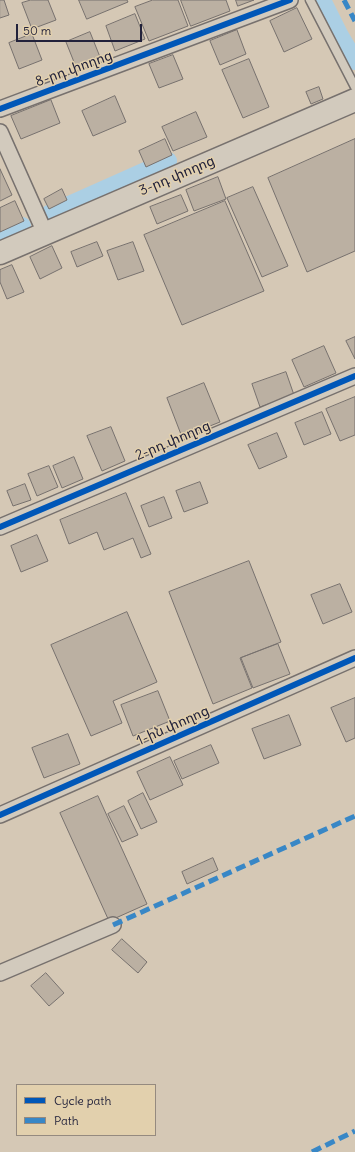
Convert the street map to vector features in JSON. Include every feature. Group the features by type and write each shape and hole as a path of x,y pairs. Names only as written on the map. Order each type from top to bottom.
{"main road":[{"name":"3-րդ փողոց","path":"0,253 355,100"}],"street":[{"name":"8-րդ փողոց","path":"0,109 290,0"},
{"path":"0,132 45,233"},
{"name":"2-րդ փողոց","path":"0,527 355,376"},
{"name":"1-ին փողոց","path":"0,815 355,658"},
{"path":"0,973 113,925"}],"lane":[{"path":"310,0 355,87"}],"building":[{"path":"0,0 4,0 9,15 0,18"},
{"path":"31,0 48,0 56,20 32,29 22,3"},
{"path":"79,0 127,0 128,2 87,19"},
{"path":"153,0 178,0 188,26 149,41 135,7"},
{"path":"181,0 226,0 230,11 191,26"},
{"path":"236,0 254,0 238,6"},
{"path":"297,8 312,39 284,52 270,21"},
{"path":"135,14 145,39 115,51 106,26"},
{"path":"237,30 246,54 220,65 210,41"},
{"path":"90,32 100,57 76,67 66,42"},
{"path":"32,34 42,60 19,69 9,43"},
{"path":"173,55 183,79 159,88 149,64"},
{"path":"249,59 269,107 243,118 222,70"},
{"path":"319,87 323,99 311,104 306,92"},
{"path":"115,96 126,122 93,136 82,111"},
{"path":"51,100 60,123 21,139 11,116"},
{"path":"196,112 207,137 173,151 162,127"},
{"path":"165,139 172,155 146,167 139,151"},
{"path":"355,139 355,251 307,272 268,178"},
{"path":"0,169 12,195 0,201"},
{"path":"218,177 226,199 194,211 186,190"},
{"path":"253,187 288,266 262,277 227,198"},
{"path":"62,189 67,200 49,209 44,199"},
{"path":"181,195 188,211 157,224 150,207"},
{"path":"15,201 24,221 0,232 0,208"},
{"path":"225,201 264,291 182,325 144,235"},
{"path":"97,242 103,256 77,267 71,252"},
{"path":"133,242 144,271 118,280 107,251"},
{"path":"52,246 62,268 40,279 30,257"},
{"path":"12,265 24,292 7,299 0,282 0,270"},
{"path":"355,337 355,359 346,341"},
{"path":"324,346 336,373 304,387 292,360"},
{"path":"286,372 294,395 260,407 252,384"},
{"path":"204,383 220,422 182,437 167,398"},
{"path":"355,397 355,435 340,441 326,409"},
{"path":"322,412 331,434 304,445 295,423"},
{"path":"111,427 125,461 102,471 87,436"},
{"path":"277,433 287,457 259,469 248,445"},
{"path":"74,457 83,479 62,488 53,466"},
{"path":"49,466 58,487 37,496 28,474"},
{"path":"200,482 208,503 184,512 176,491"},
{"path":"25,484 31,500 13,506 7,491"},
{"path":"126,493 151,554 141,558 133,538 104,550 97,532 69,544 60,520"},
{"path":"164,497 172,518 149,527 141,506"},
{"path":"37,535 48,561 21,572 11,546"},
{"path":"249,561 281,642 240,658 252,688 213,704 169,592"},
{"path":"340,584 352,612 323,624 311,595"},
{"path":"127,612 157,682 113,701 122,723 91,736 51,645"},
{"path":"278,644 290,674 253,688 241,658"},
{"path":"158,691 170,721 133,736 121,705"},
{"path":"355,698 355,738 346,742 331,708"},
{"path":"289,715 301,745 264,759 252,729"},
{"path":"68,734 80,764 44,778 32,748"},
{"path":"211,745 219,763 182,779 174,761"},
{"path":"170,757 183,785 150,800 137,772"},
{"path":"143,793 157,822 141,829 128,801"},
{"path":"98,796 147,904 109,921 60,813"},
{"path":"124,806 138,835 122,842 108,814"},
{"path":"213,858 218,870 187,884 182,872"},
{"path":"122,939 147,962 138,973 112,950"},
{"path":"46,973 64,993 49,1006 31,986"}],"waterway":[{"path":"322,0 340,36 355,61"},
{"path":"49,214 168,161"},
{"path":"0,236 22,226"}],"marked path":[{"path":"344,0 355,21"},
{"path":"113,925 355,816"},
{"path":"312,1152 355,1131"}],"cycle path":[{"path":"0,109 290,0"},
{"path":"0,527 355,376"},
{"path":"0,815 355,658"}]}
